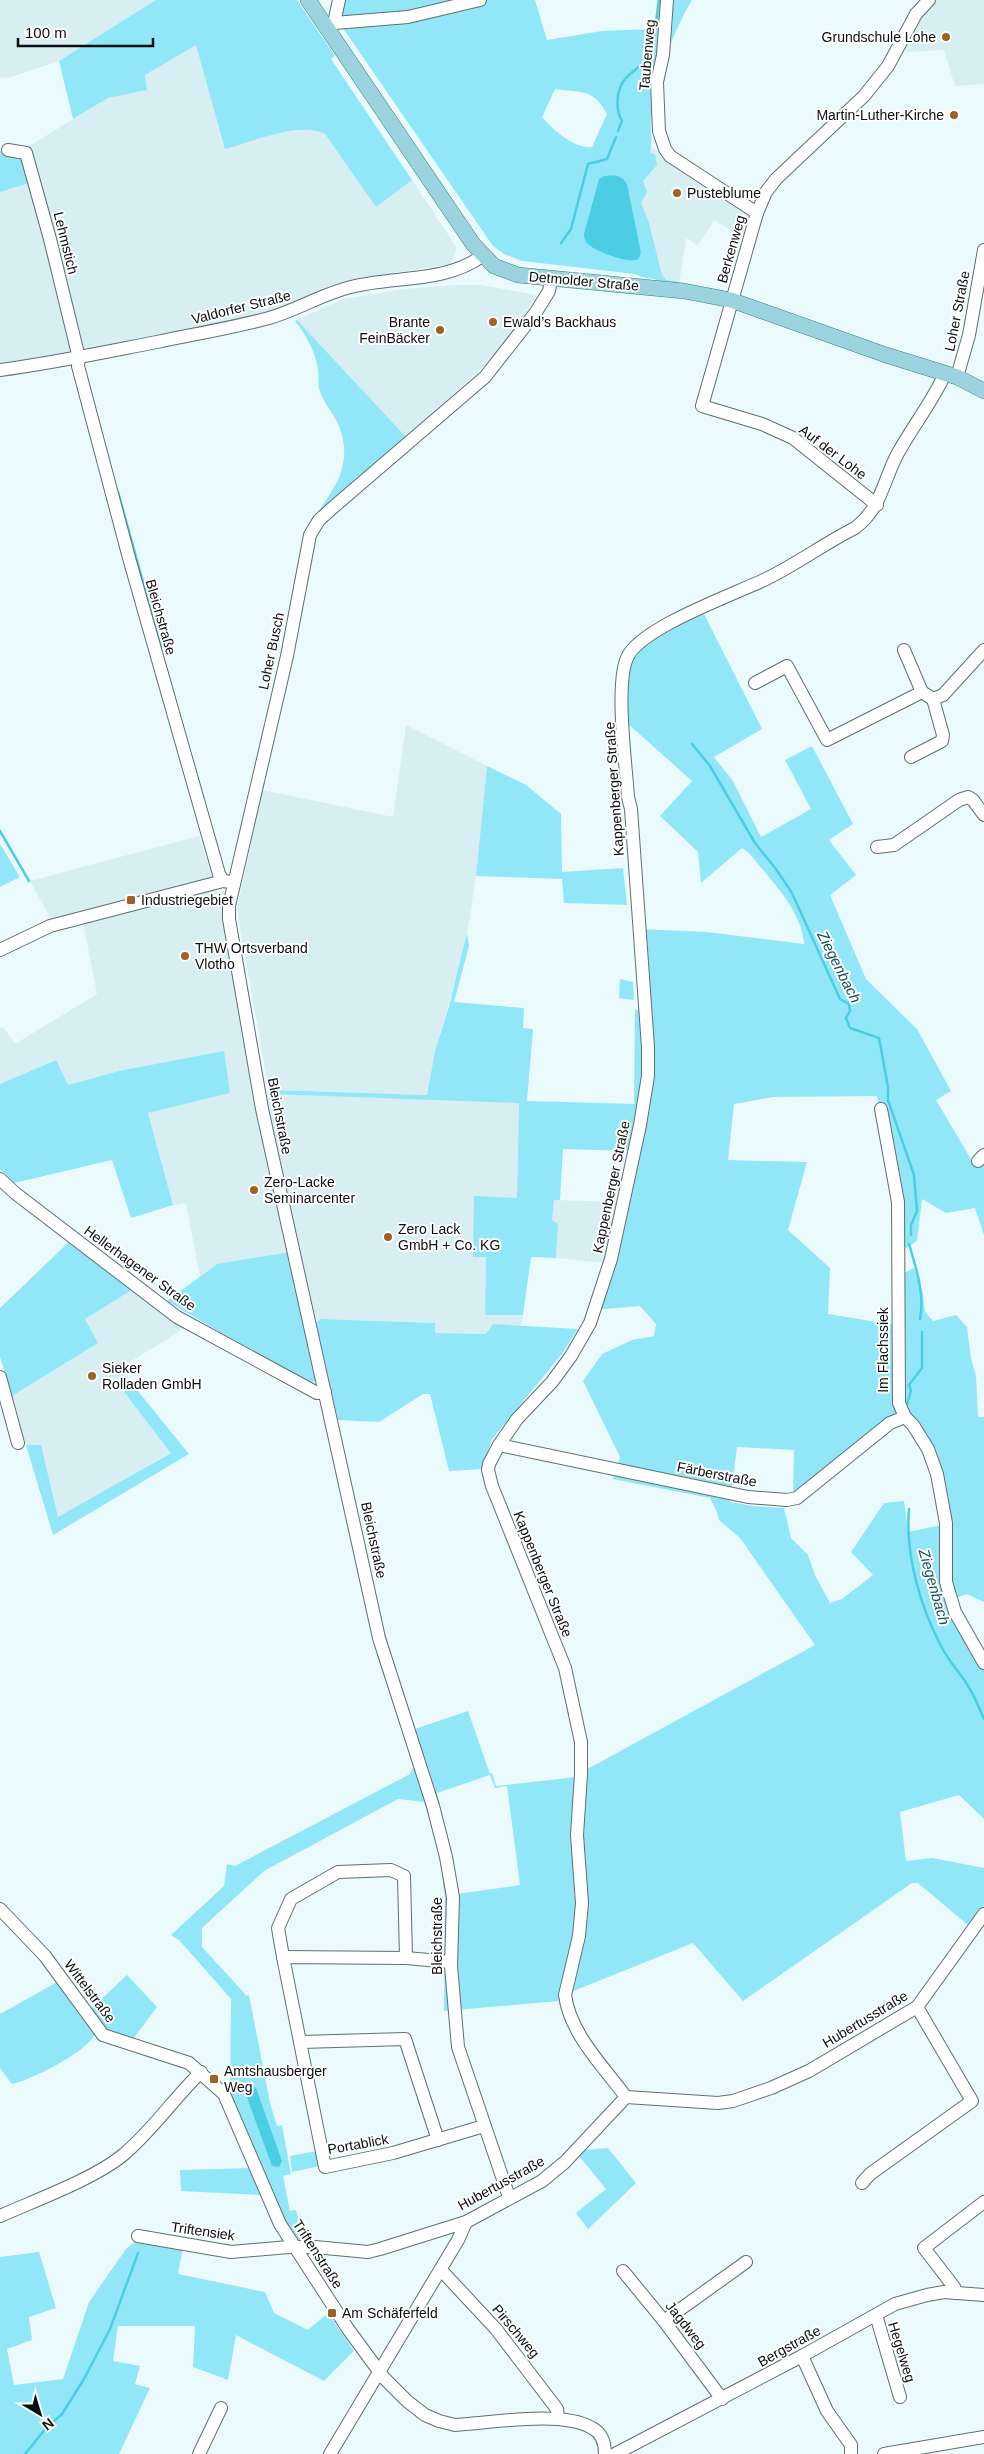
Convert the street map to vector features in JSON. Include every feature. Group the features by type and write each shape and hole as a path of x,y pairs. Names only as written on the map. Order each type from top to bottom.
{"main road":[{"name":"Detmolder Straße","path":"308,0 330,26 402,142 482,256 494,266 506,271 551,280 684,291 731,300 972,383 984,391"}],"street":[{"path":"339,0 330,26 408,17 480,0"},
{"name":"Taubenweg","path":"667,0 663,55 657,82 659,131 665,149 670,156 757,212"},
{"name":"Berkenweg","path":"731,300 757,212 766,192 776,179 864,96 888,66 916,14 929,0"},
{"name":"Lehmstich","path":"8,150 26,153 50,239 78,358"},
{"name":"Loher Straße","path":"951,376 969,335 984,250"},
{"name":"Valdorfer Straße","path":"0,370 78,358 270,318 289,312 342,289 366,283 454,271 471,264 482,256"},
{"name":"Loher Busch","path":"228,882 287,656 304,559 313,530 319,520 485,377 536,312 549,291 551,280"},
{"name":"Auf der Lohe","path":"731,300 702,406 762,424 792,438 818,456 876,505"},
{"name":"Bleichstraße","path":"78,358 78,366 129,558 219,874 228,882 229,919 261,1102 379,1638 441,1834 453,1897 451,1962 458,2047 509,2197"},
{"name":"Kappenberger Straße","path":"626,2097 584,2041 573,2023 566,2005 565,1995 579,1936 582,1903 577,1836 581,1778 581,1742 565,1668 492,1486 488,1470 489,1464 499,1445 517,1419 552,1382 571,1356 590,1323 611,1259 640,1125 648,1076 648,1047 645,975 631,809 628,797 622,691 624,668 627,656 636,644 666,625 768,578 855,528 868,518 876,505 896,456 915,423 951,376"},
{"path":"904,650 927,696 943,735 942,741 911,757"},
{"path":"755,683 787,666 827,740 927,696 943,695 984,650"},
{"path":"877,847 894,845 960,800 968,797 973,800 984,815"},
{"path":"0,950 50,926 228,882"},
{"name":"Im Flachssiek","path":"881,1109 898,1202 899,1403 905,1418 913,1425 928,1449 937,1474 946,1523 946,1582 955,1612 984,1663"},
{"name":"Hellerhagener Straße","path":"0,1179 15,1193 177,1317 317,1393 325,1392"},
{"path":"0,1377 18,1443"},
{"name":"Färberstraße","path":"499,1445 748,1497 787,1500 807,1491 890,1423 905,1418"},
{"name":"Portablick","path":"406,1958 404,1876 392,1870 338,1872 291,1899 278,1928 325,2167 393,2154 484,2126"},
{"name":"Wittelstraße","path":"0,1909 45,1956 103,2035 189,2063 224,2094"},
{"name":"Hubertusstraße","path":"294,2247 368,2252 466,2222 542,2180 565,2162 626,2097 718,2103 733,2101 771,2088 809,2071 918,2007 984,1914"},
{"path":"283,1957 406,1958 451,1962"},
{"path":"862,2183 870,2174 972,2101 918,2007"},
{"path":"301,2042 405,2039 438,2140"},
{"path":"0,2216 82,2179 122,2156 150,2128 178,2094 201,2072"},
{"name":"Triftenstraße","path":"224,2094 280,2224 378,2371 407,2401 425,2415 439,2422 455,2425 558,2418 593,2428 601,2436 605,2454"},
{"path":"956,2293 954,2287 924,2248 984,2202"},
{"path":"330,2454 378,2371 441,2270 466,2222"},
{"name":"Triftensiek","path":"138,2236 231,2252 294,2247"},
{"path":"664,2321 746,2262"},
{"name":"Pirschweg","path":"441,2270 522,2360 557,2410 558,2418"},
{"name":"Jagdweg","path":"623,2271 664,2321 722,2399"},
{"name":"Bergstraße","path":"615,2454 722,2399 895,2304 926,2295 956,2293 984,2295"},
{"name":"Hegelweg","path":"876,2315 900,2397"},
{"path":"802,2356 827,2411 851,2445 851,2454"},
{"path":"199,2454 221,2408"},
{"path":"884,2454 984,2437"}],"shaded area":[{"path":"0,0 156,0 59,61 8,78 0,77"},
{"path":"156,0 297,0 335,56 331,59 412,180 376,207 325,134 315,131 290,131 225,149 196,45 145,75 147,90 108,98 73,119 59,61"},
{"path":"342,0 535,0 547,40 602,31 653,29 663,0 692,0 671,43 657,88 651,119 650,153 655,154 657,165 643,181 647,192 641,203 649,223 662,275 666,280 679,282 678,284 635,274 522,261 504,254 493,246 338,21","holes":["555,89 586,93 597,100 602,106 607,114 592,147 585,147 572,142 558,133 542,117"]},
{"name":"Grundschule Lohe","path":"934,0 984,0 984,84 955,86 944,50 906,52 903,46 911,28"},
{"path":"196,45 211,96 292,131 316,129 325,134 376,206 412,180 457,248 451,264 342,281 268,313 244,320 43,358 0,364 0,192 29,183 21,151 108,98 147,90 145,75"},
{"path":"652,147 751,217 744,238 714,220 698,245 686,238 679,285 657,281 635,181 644,170"},
{"path":"0,151 23,159 29,183 0,192"},
{"path":"614,175 620,177 627,184 641,251 638,259 627,260 611,256 595,249 586,241 584,234 599,179 604,176"},
{"path":"481,285 536,295 518,326 487,363 407,438 297,320 343,299 404,289"},
{"path":"297,320 407,438 312,520 334,487 343,465 344,453 339,426 321,393 315,356 295,321"},
{"path":"703,612 762,729 714,757 733,781 761,837 811,809 785,760 812,746 853,824 829,840 856,875 830,895 866,979 917,1029 951,1091 936,1100 975,1166 984,1158 984,1235 975,1208 946,1213 922,1199 917,1241 897,1254 886,1144 877,1096 774,1097 734,1104 728,1160 807,1162 788,1230 830,1268 828,1314 889,1324 900,1324 898,1276 914,1268 923,1294 925,1312 933,1321 956,1315 967,1327 971,1358 976,1376 978,1417 984,1417 984,1602 967,1594 948,1601 984,1659 984,1819 959,1795 900,1812 906,1861 932,1858 984,1868 984,1906 969,1926 918,1883 912,1883 743,2001 693,1943 561,1996 559,2001 444,2011 445,1899 440,1858 424,1802 398,1799 264,1871 202,1928 202,1947 246,1995 243,1996 249,1995 270,2103 277,2126 282,2125 291,2174 283,2176 290,2211 296,2210 303,2237 307,2238 308,2243 296,2239 283,2217 230,2092 231,1999 179,1940 171,1935 224,1886 227,1864 235,1866 410,1774 414,1766 377,1655 341,1487 361,1529 385,1635 415,1729 468,1711 496,1786 577,1777 580,1773 815,1645 740,1538 719,1520 710,1498 613,1479 620,1457 583,1381 602,1354 632,1340 654,1336 656,1324 640,1306 593,1310 631,1151 563,1149 560,1200 554,1200 552,1220 558,1224 556,1258 531,1257 523,1315 485,1315 486,1257 473,1257 474,1196 517,1198 519,1103 271,1094 269,1090 427,1095 435,1051 449,1006 467,933 469,946 454,1002 524,1008 523,1028 533,1029 527,1101 634,1104 635,1010 642,1010 639,929 706,932 804,944 798,919 784,896 750,854 742,848 701,883 698,852 660,816 692,781 626,722 624,679 626,668 631,659 638,650 659,634","holes":["904,1419 925,1450 934,1480 941,1525 908,1532 904,1501 884,1503 851,1552 873,1575 842,1599 830,1603 815,1575 808,1555 791,1538 784,1508 730,1502 737,1447 794,1450 793,1497","490,1775 495,1788 507,1786 520,1885 457,1894 452,1855 437,1793"]},
{"path":"406,725 487,766 476,876 465,946 435,1051 427,1095 269,1090 237,910 262,790 393,817"},
{"path":"487,766 526,785 561,814 562,872 623,868 627,905 564,903 562,879 476,876"},
{"path":"199,836 226,919 259,1097 271,1094 519,1102 517,1198 473,1257 486,1257 485,1315 523,1315 521,1326 493,1324 486,1334 435,1333 435,1323 321,1319 306,1323 217,1264 200,1276 186,1203 173,1205 148,1113 230,1093 119,1071 68,1085 56,1060 0,1084 0,1028 3,1027 15,1044 97,994 82,916 52,921 30,881"},
{"path":"0,844 20,877 0,887"},
{"path":"620,979 633,982 634,1000 619,998"},
{"path":"224,1051 230,1093 148,1113 173,1205 131,1218 112,1160 14,1183 0,1169 0,1084 56,1060 68,1085 119,1071"},
{"path":"554,1200 620,1202 606,1263 556,1258 558,1224 552,1221"},
{"path":"71,1240 135,1288 85,1319 98,1343 12,1396 0,1357 0,1308"},
{"path":"290,1252 317,1375 316,1381 311,1383 301,1380 167,1301 217,1264"},
{"path":"135,1288 188,1326 120,1368 133,1385 124,1392 171,1452 58,1518 41,1445 26,1445 12,1396 98,1343 85,1319"},
{"path":"321,1319 435,1323 435,1333 486,1334 493,1324 578,1329 562,1354 492,1439 482,1469 449,1471 430,1394 423,1394 379,1422 338,1420 316,1322"},
{"path":"133,1385 189,1454 53,1535 26,1445 41,1445 58,1517 171,1453 124,1392"},
{"path":"127,1975 157,2007 131,2042 96,2032 83,2048 72,2056 45,2071 12,2084 0,2068 0,2014 59,1981 91,2009"},
{"path":"250,2084 256,2088 282,2161 279,2167 272,2166 245,2092"},
{"path":"608,2148 636,2183 588,2229 576,2213 606,2189 579,2156 584,2150"},
{"path":"317,2151 320,2166 292,2172 290,2156"},
{"path":"249,2168 261,2195 181,2191 180,2170"},
{"path":"136,2241 183,2247 178,2274 265,2292 274,2313 308,2330 328,2313 354,2351 324,2381 236,2335 228,2380 193,2367 195,2326 118,2326 113,2361 140,2366 135,2384 150,2388 119,2454 0,2454 0,2257 39,2252 56,2308 29,2317 32,2340 7,2349 14,2385 63,2379 89,2302 126,2249"}],"waterway":[{"path":"618,131 622,121 618,111 618,93 626,78 642,64 650,53 655,34 659,0"},
{"path":"561,243 571,229 588,164 607,159 616,137"},
{"path":"118,492 161,647"},
{"name":"Ziegenbach","path":"692,744 710,766 755,843 792,893 840,999 849,1004 850,1011 846,1018 850,1028 879,1038 888,1087 888,1100 914,1175 917,1211 911,1225 911,1235"},
{"path":"0,831 29,881"},
{"name":"Ziegenbach","path":"909,1244 921,1291 920,1319"},
{"name":"Ziegenbach","path":"907,1404 911,1391 909,1385 922,1368 922,1332"},
{"name":"Ziegenbach","path":"909,1509 909,1544 912,1562 927,1614 944,1651 970,1688 984,1719"},
{"path":"25,2454 47,2427 62,2414 84,2379 110,2329 138,2253"}],"place":[{"name":"Grundschule Lohe","path":"946,37"},
{"name":"Martin-Luther-Kirche","path":"954,115"},
{"name":"Pusteblume","path":"677,193"},
{"name":"Ewald’s Backhaus","path":"493,322"},
{"name":"Brante FeinBäcker","path":"440,330"},
{"name":"Industriegebiet","path":"131,900"},
{"name":"THW Ortsverband Vlotho","path":"185,956"},
{"name":"Zero-Lacke Seminarcenter","path":"254,1190"},
{"name":"Zero Lack GmbH + Co. KG","path":"388,1237"},
{"name":"Sieker Rolladen GmbH","path":"92,1376"},
{"name":"Amtshausberger Weg","path":"214,2079"},
{"name":"Am Schäferfeld","path":"332,2313"}]}
